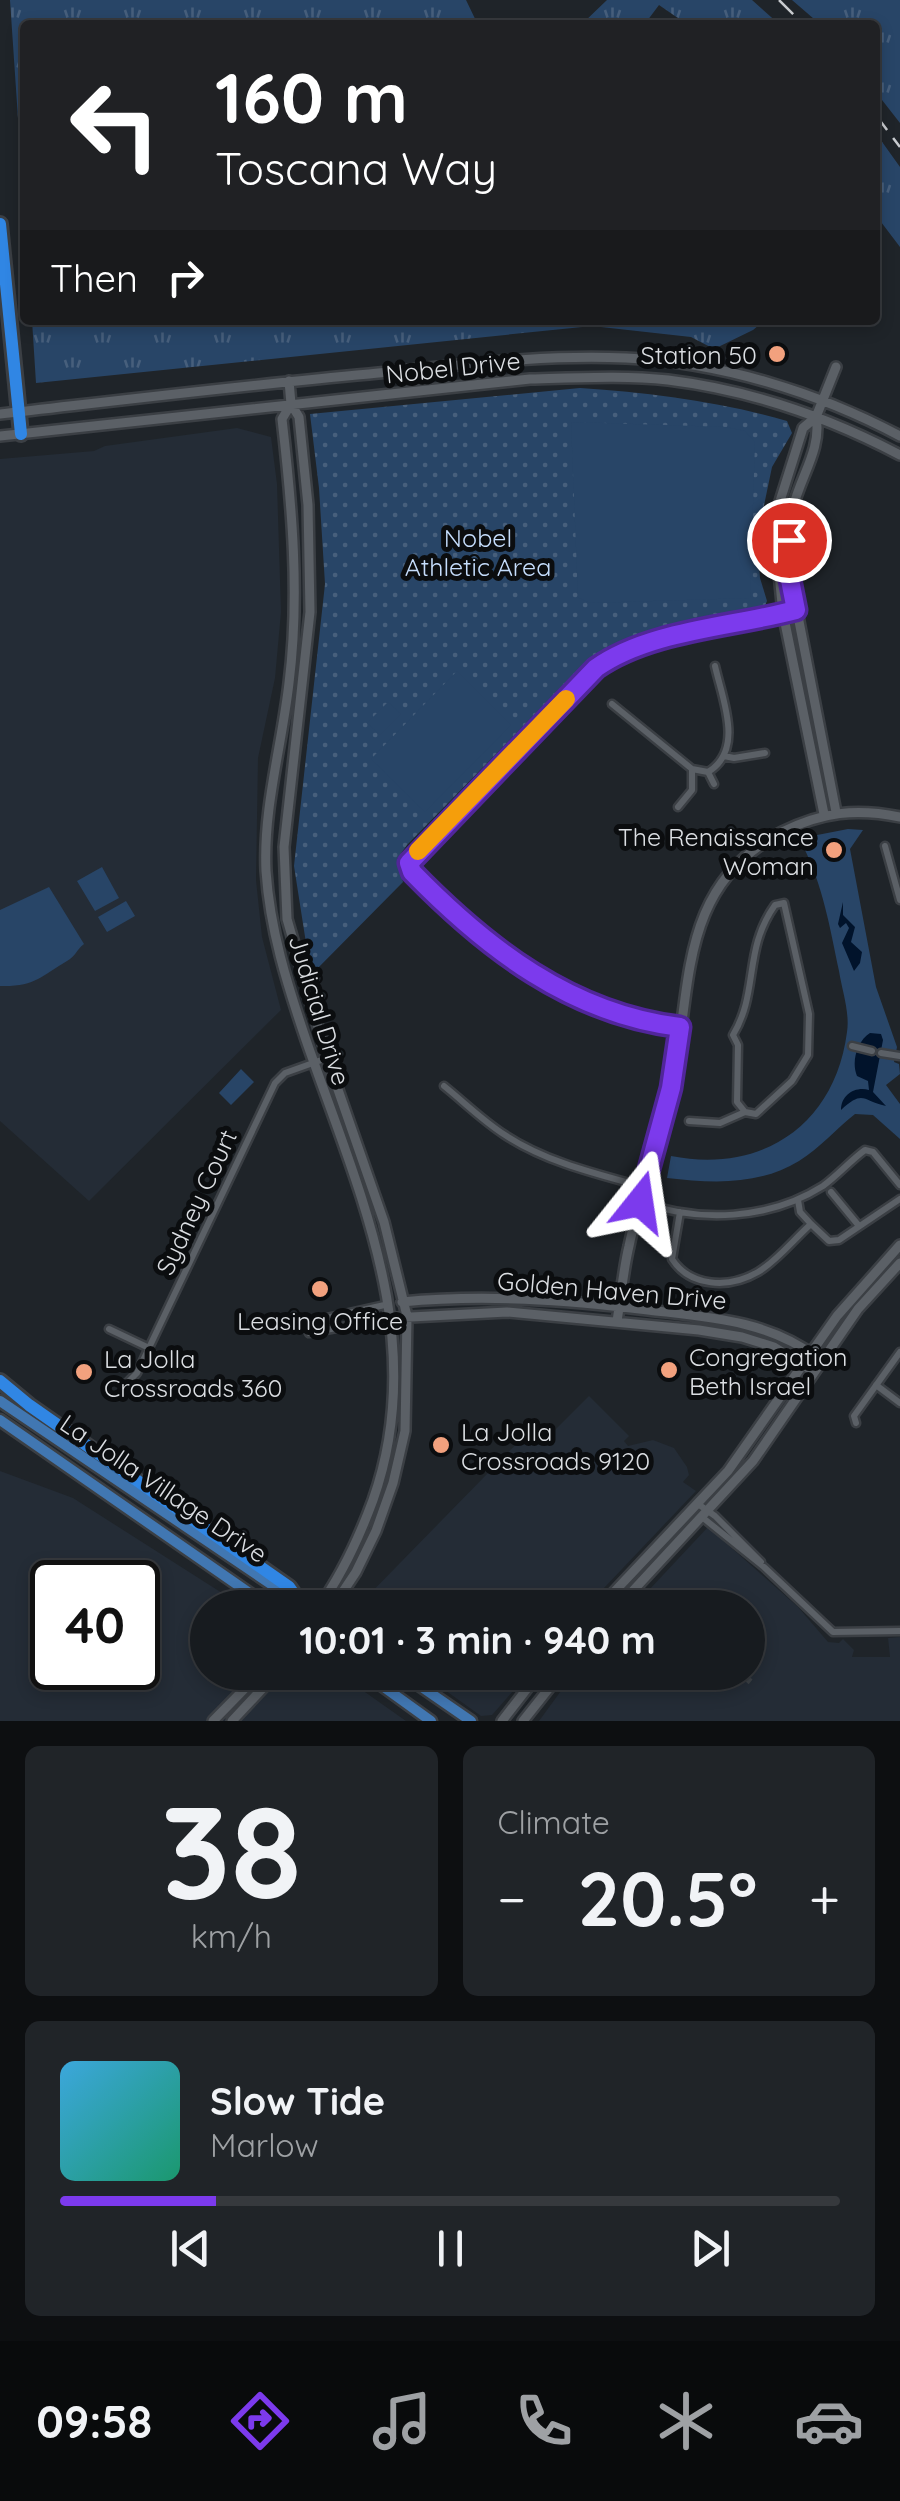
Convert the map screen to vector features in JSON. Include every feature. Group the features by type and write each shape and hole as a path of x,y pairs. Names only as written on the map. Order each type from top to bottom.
{"highway":[{"path":"0,224 20,434"},
{"path":"0,1382 292,1590"}],"main road":[{"name":"La Jolla Village Drive","path":"0,1401 279,1590"},
{"name":"La Jolla Village Drive","path":"0,1420 246,1590"},
{"path":"388,1690 431,1721"},
{"path":"426,1690 471,1721"}],"street":[{"name":"Nobel Drive","path":"0,414 568,357 628,358 678,363 822,400 900,436"},
{"path":"824,814 782,613 775,555 776,517 804,428 816,417 836,367"},
{"name":"Nobel Drive","path":"0,436 530,379 603,377 666,380 730,390 816,417 900,455"},
{"name":"Judicial Drive","path":"289,382 299,418 308,505 310,612 283,868 288,919 327,1058 384,1222 407,1316 405,1430 393,1483 376,1531 344,1590"},
{"name":"Judicial Drive","path":"292,404 282,419 294,574 290,680 272,788 266,868 280,962 366,1208 392,1318 395,1372 392,1429 380,1479 345,1566 330,1590"},
{"path":"816,417 820,434 800,485 790,526 790,580 836,812"},
{"path":"680,1027 642,1023 584,1002 486,943 412,872 412,858 596,668 616,653 796,610"},
{"path":"708,772 724,756 730,732 715,666"},
{"path":"612,704 692,769 708,772"},
{"path":"724,756 765,753"},
{"path":"678,807 692,790 692,769"},
{"path":"708,772 714,784"},
{"path":"617,1322 628,1248 671,1088 694,940 718,889 739,862 759,845 824,814 900,817"},
{"path":"885,846 900,896"},
{"path":"688,1121 720,1122 745,1112 756,1114 792,1082 808,1056 809,1014 784,904 775,905 756,938 750,985 734,1036 738,1045 737,1102 745,1112"},
{"path":"852,1046 900,1056"},
{"name":"Sydney Court","path":"123,1387 137,1373 274,1083 285,1073 327,1058"},
{"path":"444,1086 504,1135 526,1147 644,1187"},
{"path":"640,1202 680,1212 739,1215 798,1200 826,1184 866,1150 900,1185"},
{"path":"831,1192 860,1226"},
{"path":"798,1200 800,1212 829,1241 850,1235 900,1199"},
{"path":"680,1212 672,1259 694,1281 709,1283 759,1272 811,1224"},
{"path":"633,1590 702,1510 852,1297 900,1245"},
{"path":"617,1590 753,1461 858,1310 900,1263"},
{"name":"Golden Haven Drive","path":"389,1304 508,1298 742,1322 791,1340 823,1361"},
{"path":"389,1304 304,1323 309,1334 392,1318"},
{"name":"Golden Haven Drive","path":"392,1318 504,1312 742,1337 774,1347 814,1373"},
{"path":"108,1329 149,1348"},
{"path":"856,1423 854,1416 900,1352"},
{"path":"876,1384 900,1403"},
{"path":"702,1510 833,1632 900,1631"},
{"path":"213,1721 243,1690"},
{"path":"232,1721 261,1690"},
{"path":"502,1721 526,1690"},
{"path":"523,1721 547,1690"}],"shaded area":[{"path":"237,428 271,437 277,484 281,612 275,678 258,758 256,880 262,937 281,1010 89,1201 0,1121 0,459 94,451 105,446"},
{"path":"843,902 843,915 855,927 851,942 862,952 854,971 842,943 849,928 846,923 840,928 838,924"},
{"path":"870,1033 881,1034 883,1040 873,1092 886,1106 859,1098 841,1110 850,1093 869,1090 868,1081 857,1076 855,1058"},
{"path":"589,1396 629,1436 624,1441 628,1446 653,1440 674,1448 687,1467 689,1475 683,1482 696,1491 602,1590 374,1590 527,1433 540,1445"},
{"path":"0,1471 73,1498 217,1590 190,1590 190,1690 362,1690 406,1721 0,1721"},
{"path":"708,1527 798,1607 828,1642 839,1643 843,1639 854,1650 852,1657 890,1657 888,1638 900,1637 900,1721 539,1721 562,1690 765,1690 765,1590 649,1590"},
{"path":"445,1690 514,1690 492,1715 481,1716"}],"green space":[{"path":"10,0 466,0 476,20 20,20 20,148"},
{"path":"607,0 752,0 774,20 681,20 659,5 648,20 586,20"},
{"path":"792,0 900,0 900,123 880,97 880,20 815,20"},
{"path":"880,139 900,167 900,247 880,221"},
{"path":"32,325 759,325 714,349 691,337 592,326 36,383"},
{"name":"Nobel Athletic Area","path":"580,388 684,399 787,421 792,433 772,467 757,539 760,578 767,601 763,610 650,631 608,647 588,660 407,845 397,859 403,882 311,975 294,866 325,584 310,414"},
{"path":"571,422 726,427 745,431 755,442 750,598 589,603 578,597"},
{"path":"457,671 511,725 425,812 371,759"},
{"path":"388,702 401,714 380,735 367,723"},
{"path":"863,830 850,849 876,987 897,1047 894,1062 899,1064 900,1074 886,1085 900,1104 900,1139 873,1115 855,1114 807,1156 767,1175 718,1181 667,1178 671,1156 704,1160 735,1157 764,1149 789,1136 810,1117 827,1093 840,1065 847,1017 825,907 803,846 807,837"},
{"path":"102,867 119,898 95,911 77,881"},
{"path":"49,887 84,944 70,959 37,980 0,986 0,910"},
{"path":"126,901 135,916 107,932 98,917"},
{"path":"241,1069 254,1082 231,1105 219,1093"}],"railway":[{"path":"779,0 799,20"},
{"path":"880,121 900,147"}],"slow traffic":[{"path":"418,851 566,699"}],"place":[{"name":"Station 50","path":"777,354"},
{"name":"The Renaissance Woman","path":"834,850"},
{"name":"Leasing Office","path":"320,1289"},
{"name":"Congregation Beth Israel","path":"669,1370"},
{"name":"La Jolla Crossroads 360","path":"84,1372"},
{"name":"La Jolla Crossroads 9120","path":"441,1445"}],"route":[{"path":"640,1202 671,1088 680,1027 642,1023 605,1012 486,943 458,920 412,872 409,863 596,668 616,653 796,610 789,540"}]}
